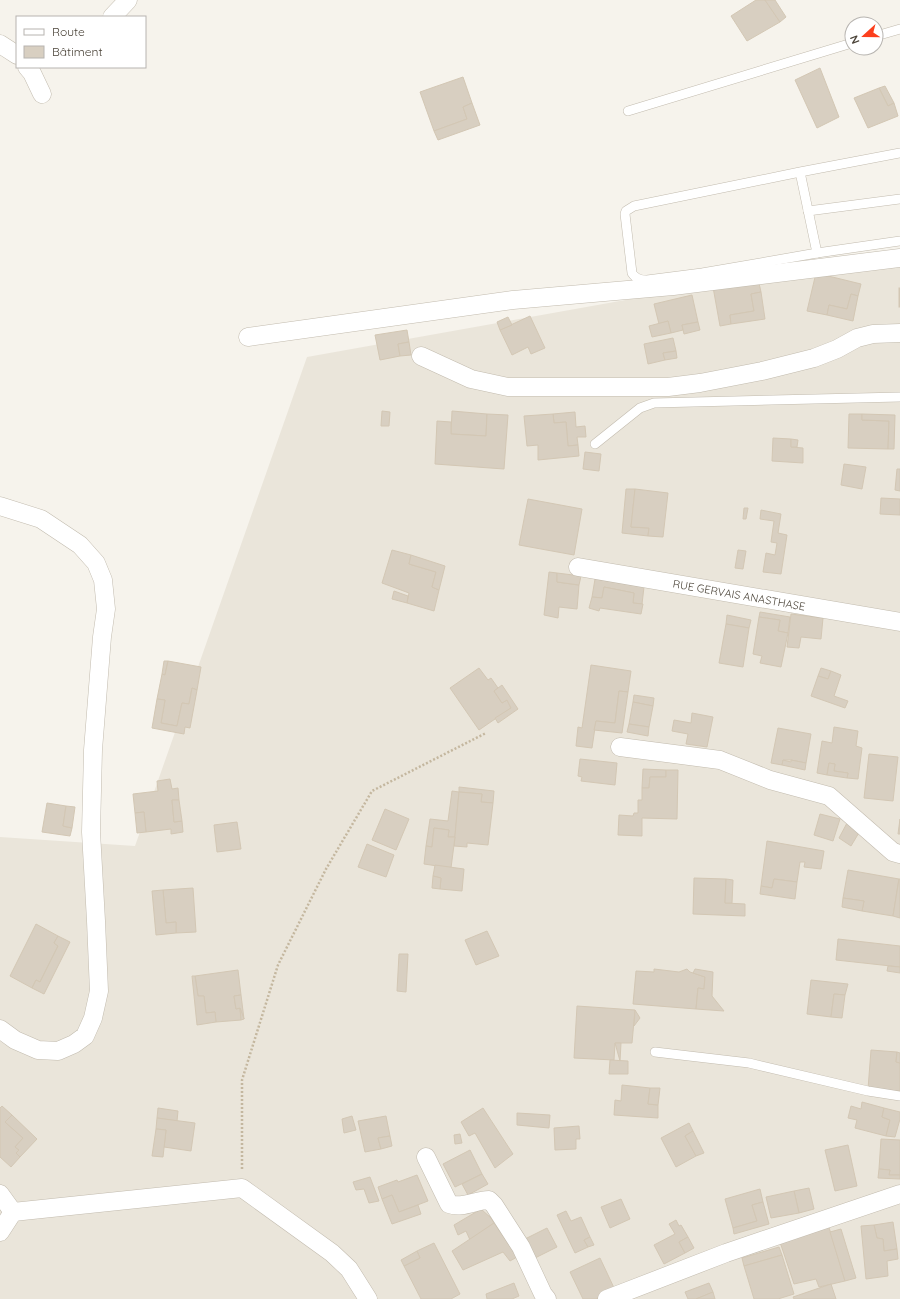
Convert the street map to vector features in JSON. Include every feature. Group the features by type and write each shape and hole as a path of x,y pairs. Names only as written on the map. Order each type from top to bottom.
{"street":[{"path":"113,16 128,0"},
{"path":"0,44 16,54"},
{"path":"34,69 42,94"},
{"path":"248,337 513,300 673,286 900,258"},
{"path":"421,356 471,379 508,387 668,387 700,383 762,371 814,358 837,349 857,338 873,334 900,333"},
{"path":"0,506 41,519 80,545 96,563 103,580 106,609 101,645 93,750 90,832 99,991 93,1018 85,1036 74,1044 58,1052 38,1050 15,1040 0,1030"},
{"name":"RUE GERVAIS ANASTHASE","path":"578,567 900,622"},
{"path":"620,747 720,760 770,780 829,796 893,852 900,854"},
{"path":"426,1157 449,1204 460,1206 482,1200 489,1200 494,1205 521,1247 543,1294 547,1299"},
{"path":"13,1212 242,1188 332,1253 348,1269 368,1299"},
{"path":"0,1194 13,1212"},
{"path":"607,1299 726,1253 900,1194"},
{"path":"0,1232 13,1212"}],"lane":[{"path":"884,34 900,29"},
{"path":"628,111 844,45"},
{"path":"900,153 711,189 634,206 629,208 625,214 632,273 640,280 702,272 900,241"},
{"path":"800,172 817,253"},
{"path":"808,211 900,199"},
{"path":"595,444 640,408 654,403 900,397"},
{"path":"655,1052 749,1063 868,1091 900,1096"}],"path":[{"path":"242,1188 242,1080 278,965 326,869 372,791 486,733"}],"shaded area":[{"path":"900,251 900,1299 0,1299 0,837 135,846 307,357"}],"building":[{"path":"756,0 765,0 780,22 747,41 731,16"},
{"path":"765,0 775,0 786,17 780,22"},
{"path":"820,68 839,117 817,128 795,80"},
{"path":"463,77 472,103 463,107 467,119 434,131 420,92"},
{"path":"885,86 894,103 888,106 879,88"},
{"path":"879,88 888,106 894,103 898,116 868,128 854,98"},
{"path":"472,103 480,125 438,140 434,131 467,119 463,107"},
{"path":"816,273 861,284 858,296 851,294 847,309 829,305 827,315 807,311"},
{"path":"758,279 761,292 751,294 754,311 730,315 731,324 720,326 713,287"},
{"path":"900,288 900,307 899,307"},
{"path":"761,292 765,319 731,324 730,315 754,311 751,294"},
{"path":"851,294 858,296 853,321 827,315 829,305 847,309"},
{"path":"692,295 698,322 682,325 683,330 671,333 668,321 659,324 654,304"},
{"path":"530,316 545,348 531,354 528,347 512,355 500,330"},
{"path":"508,317 512,325 500,330 497,322"},
{"path":"668,321 671,333 652,337 649,326"},
{"path":"698,322 700,330 684,334 682,325"},
{"path":"407,330 409,342 398,344 400,356 380,360 375,335"},
{"path":"673,338 676,351 663,353 665,360 648,364 644,344"},
{"path":"409,342 411,355 400,356 398,344"},
{"path":"676,351 677,358 665,360 663,353"},
{"path":"382,411 390,412 389,426 381,426"},
{"path":"452,411 487,414 486,436 451,434"},
{"path":"575,412 576,427 585,426 586,437 577,437 578,445 568,446 566,422 554,423 553,414"},
{"path":"487,414 508,415 504,469 435,464 437,421 451,422 451,434 486,436"},
{"path":"553,414 554,423 566,422 568,446 578,445 579,456 538,460 538,445 527,446 524,416"},
{"path":"849,414 862,414 862,420 889,421 888,449 848,448"},
{"path":"862,414 895,415 894,449 888,449 889,421 862,420"},
{"path":"773,438 791,439 791,447 803,448 803,463 772,461"},
{"path":"791,439 798,440 797,447 791,447"},
{"path":"585,452 601,454 599,471 583,469"},
{"path":"844,464 866,467 862,489 841,485"},
{"path":"897,469 900,469 900,491 895,490"},
{"path":"626,489 635,489 631,527 649,528 648,536 622,533"},
{"path":"635,489 668,493 663,537 648,536 649,528 631,527"},
{"path":"881,498 900,499 900,515 880,514"},
{"path":"528,499 582,509 574,555 519,545"},
{"path":"744,508 748,508 746,519 743,519"},
{"path":"761,510 781,514 778,533 787,535 781,574 763,572 766,553 775,555 777,543 771,542 774,521 760,519"},
{"path":"392,550 411,555 409,564 436,572 432,587 439,590 434,611 407,603 409,593 382,583"},
{"path":"738,550 746,551 743,569 735,568"},
{"path":"411,555 445,566 439,590 432,587 436,572 409,564"},
{"path":"549,572 557,573 557,582 579,585 577,609 559,607 558,618 544,615"},
{"path":"557,573 581,576 579,585 557,582"},
{"path":"595,579 644,587 642,604 633,603 634,593 604,587 602,598 592,597"},
{"path":"604,587 634,593 633,603 643,604 641,614 600,608 599,611 589,608 592,597 602,598"},
{"path":"394,591 408,596 407,603 392,599"},
{"path":"760,612 790,617 788,633 778,631 780,620 759,617"},
{"path":"791,614 823,618 821,639 801,637 799,648 787,647"},
{"path":"727,615 751,620 749,628 726,624"},
{"path":"759,617 780,620 778,631 788,633 781,667 760,663 762,656 753,654"},
{"path":"726,624 749,628 743,667 719,663"},
{"path":"164,661 168,661 165,675 162,674"},
{"path":"168,661 201,667 197,690 192,688 189,704 182,703 177,726 161,723 165,700 157,699 162,674 165,675"},
{"path":"591,665 631,671 628,692 619,691 615,723 596,721 592,748 576,746 578,727 582,728"},
{"path":"479,668 488,680 491,678 498,688 494,691 502,703 507,700 511,708 479,730 450,688"},
{"path":"821,668 831,671 828,679 818,676"},
{"path":"831,671 841,675 834,696 848,701 845,708 811,696 818,676 828,679"},
{"path":"502,685 518,709 498,723 495,718 511,708 507,700 502,703 494,691"},
{"path":"192,688 197,690 190,728 185,727 184,734 152,728 157,699 165,700 161,723 177,726 182,703 189,704"},
{"path":"619,691 628,692 622,733 594,730 596,721 615,723"},
{"path":"634,695 654,698 653,706 633,702"},
{"path":"633,702 653,706 649,727 629,724"},
{"path":"692,713 713,717 707,747 686,744 688,734 672,731 674,720 691,723"},
{"path":"629,724 649,727 648,736 627,732"},
{"path":"834,727 858,731 856,746 862,748 858,779 847,778 848,773 834,771 835,764 829,763 827,775 817,773 822,741 832,743"},
{"path":"778,728 811,734 806,763 783,760 782,765 771,763"},
{"path":"869,754 898,757 893,801 864,798"},
{"path":"580,759 617,763 615,785 581,781 582,777 578,776"},
{"path":"783,760 806,763 805,770 782,765"},
{"path":"829,763 835,764 834,771 848,773 847,778 827,775"},
{"path":"643,769 666,770 666,777 650,777 649,788 642,788"},
{"path":"666,770 678,770 677,819 642,818 642,836 618,835 619,815 633,816 634,813 638,813 638,800 642,800 642,788 649,788 650,777 666,777"},
{"path":"170,779 172,789 178,788 179,800 172,800 174,822 182,821 183,832 171,834 171,829 146,832 144,812 135,813 133,794 158,791 157,781"},
{"path":"459,787 494,791 493,803 481,802 482,794 459,792"},
{"path":"452,791 459,792 455,837 448,837 449,830 434,828 432,847 426,846 430,819 448,821"},
{"path":"459,792 482,794 481,802 493,803 488,845 467,843 467,847 454,846"},
{"path":"172,800 179,800 182,821 174,822"},
{"path":"47,803 66,806 63,826 72,828 70,836 42,832"},
{"path":"66,806 75,807 72,828 63,826"},
{"path":"385,809 409,819 396,850 372,840"},
{"path":"144,812 146,832 137,833 135,813"},
{"path":"820,814 840,819 833,841 814,835"},
{"path":"900,819 900,834 898,834"},
{"path":"237,822 241,849 217,852 214,825"},
{"path":"847,823 860,831 851,846 839,838"},
{"path":"434,828 449,830 448,837 455,837 451,868 424,864 426,846 432,847"},
{"path":"767,841 824,851 821,869 804,867 805,862 800,862 797,882 774,879 772,888 761,886"},
{"path":"367,844 394,855 386,877 358,867"},
{"path":"435,865 464,869 462,891 440,889 441,878 433,876"},
{"path":"848,870 899,879 893,916 862,911 864,901 843,898"},
{"path":"433,876 441,878 440,889 432,888"},
{"path":"694,878 726,879 725,903 745,904 745,916 693,914"},
{"path":"726,879 733,880 732,903 725,903"},
{"path":"774,879 797,882 795,899 760,894 761,886 772,888"},
{"path":"900,879 900,918 893,916"},
{"path":"193,888 196,932 176,933 176,922 166,923 163,890"},
{"path":"163,890 166,923 176,922 176,933 156,935 152,891"},
{"path":"843,898 864,901 862,911 842,907"},
{"path":"36,924 58,936 54,943 58,946 40,982 36,980 32,988 10,976"},
{"path":"487,931 499,956 476,965 465,940"},
{"path":"58,936 70,942 44,994 32,988 36,980 40,982 58,946 54,943"},
{"path":"838,939 900,946 900,967 836,960"},
{"path":"399,954 408,954 406,992 397,991"},
{"path":"888,966 900,967 900,973 887,971"},
{"path":"654,969 679,972 687,969 690,972 705,977 704,989 698,988 696,1009 633,1004 636,971 654,972"},
{"path":"695,969 713,972 712,996 724,1011 696,1009 698,988 704,989 705,977 693,973"},
{"path":"238,970 241,995 234,996 236,1009 240,1008 241,1020 216,1022 215,1012 206,1013 204,996 198,996 195,976"},
{"path":"192,976 195,976 198,996 204,996 206,1013 215,1012 216,1022 197,1025"},
{"path":"811,980 848,984 845,995 834,994 831,1017 807,1014"},
{"path":"834,994 845,995 842,1018 831,1017"},
{"path":"241,995 244,1019 240,1008 236,1009 234,996"},
{"path":"577,1006 635,1010 632,1043 615,1043 614,1060 574,1058"},
{"path":"240,1008 244,1019 241,1020"},
{"path":"635,1010 640,1018 634,1026"},
{"path":"615,1043 621,1043 620,1061"},
{"path":"871,1050 897,1052 896,1062 900,1063 900,1091 868,1089"},
{"path":"897,1052 900,1053 900,1063 896,1062"},
{"path":"610,1060 628,1061 628,1074 609,1074"},
{"path":"622,1085 650,1088 648,1104 658,1105 658,1118 614,1115 615,1100 621,1101"},
{"path":"650,1088 660,1088 658,1105 648,1104"},
{"path":"862,1102 884,1108 882,1117 890,1120 886,1136 855,1128 857,1120 848,1118 851,1106 861,1109"},
{"path":"2,1106 12,1115 5,1122 23,1138 15,1147 19,1150 16,1153 20,1157 11,1167 0,1157 0,1108"},
{"path":"158,1108 178,1111 177,1121 157,1118"},
{"path":"483,1108 513,1154 495,1168 475,1133 469,1136 461,1122"},
{"path":"884,1108 900,1112 900,1119 895,1137 886,1136 890,1120 882,1117"},
{"path":"517,1113 550,1115 549,1128 517,1125"},
{"path":"12,1115 37,1139 20,1157 16,1153 19,1150 15,1147 23,1138 5,1122"},
{"path":"352,1116 356,1130 344,1133 342,1119"},
{"path":"386,1116 390,1136 378,1138 381,1149 365,1152 358,1121"},
{"path":"157,1118 195,1123 191,1151 164,1147 166,1130 156,1129"},
{"path":"689,1123 693,1131 685,1136 696,1156 676,1167 661,1138"},
{"path":"579,1126 580,1139 576,1139 576,1149 555,1150 554,1128"},
{"path":"156,1129 166,1130 163,1157 152,1156"},
{"path":"693,1131 704,1153 696,1156 685,1136"},
{"path":"460,1134 462,1143 455,1144 454,1135"},
{"path":"390,1136 392,1146 381,1149 378,1138"},
{"path":"881,1139 900,1140 900,1175 889,1175 890,1170 879,1169"},
{"path":"848,1145 857,1186 835,1191 825,1150"},
{"path":"470,1150 482,1174 455,1187 443,1164"},
{"path":"879,1169 890,1170 889,1175 900,1175 900,1179 878,1178"},
{"path":"482,1174 488,1184 468,1195 462,1184"},
{"path":"417,1175 428,1201 399,1212 392,1195 382,1199 378,1187"},
{"path":"370,1177 379,1201 369,1203 364,1189 356,1190 353,1182"},
{"path":"809,1188 814,1209 799,1213 794,1191"},
{"path":"760,1189 763,1202 752,1205 757,1221 733,1228 725,1199"},
{"path":"794,1191 799,1213 771,1218 766,1197"},
{"path":"392,1195 399,1212 418,1205 421,1214 392,1224 382,1199"},
{"path":"621,1199 630,1219 610,1228 601,1207"},
{"path":"763,1202 769,1224 734,1234 733,1228 757,1221 752,1205"},
{"path":"481,1209 491,1218 494,1223 470,1240 466,1231 458,1235 454,1225"},
{"path":"566,1211 571,1221 581,1217 590,1237 584,1240 588,1247 575,1253 557,1215"},
{"path":"676,1220 679,1226 681,1225 688,1237 679,1242 685,1253 664,1264 654,1245 675,1234 669,1224"},
{"path":"893,1222 897,1249 884,1251 883,1239 877,1238 874,1225"},
{"path":"494,1223 517,1257 510,1261 503,1252 463,1270 452,1251"},
{"path":"828,1224 845,1281 819,1287 816,1279 794,1284 779,1239"},
{"path":"874,1225 877,1238 883,1239 884,1251 897,1249 898,1259 887,1261 888,1276 866,1279 861,1226"},
{"path":"547,1228 557,1247 533,1259 525,1239"},
{"path":"841,1229 856,1278 845,1281 830,1232"},
{"path":"590,1237 594,1245 588,1247 584,1240"},
{"path":"688,1237 694,1248 685,1253 679,1242"},
{"path":"434,1243 460,1294 451,1299 421,1299 404,1266 420,1258 417,1251"},
{"path":"779,1247 782,1255 744,1266 742,1258"},
{"path":"417,1251 420,1258 404,1266 401,1260"},
{"path":"782,1255 794,1294 778,1299 754,1299 744,1266"},
{"path":"600,1258 615,1290 596,1299 583,1299 570,1272"},
{"path":"514,1283 519,1296 512,1299 487,1299 486,1294"},
{"path":"709,1283 713,1292 696,1299 688,1299 685,1292"},
{"path":"831,1284 836,1299 794,1299 793,1297"},
{"path":"713,1292 715,1299 696,1299"}]}
